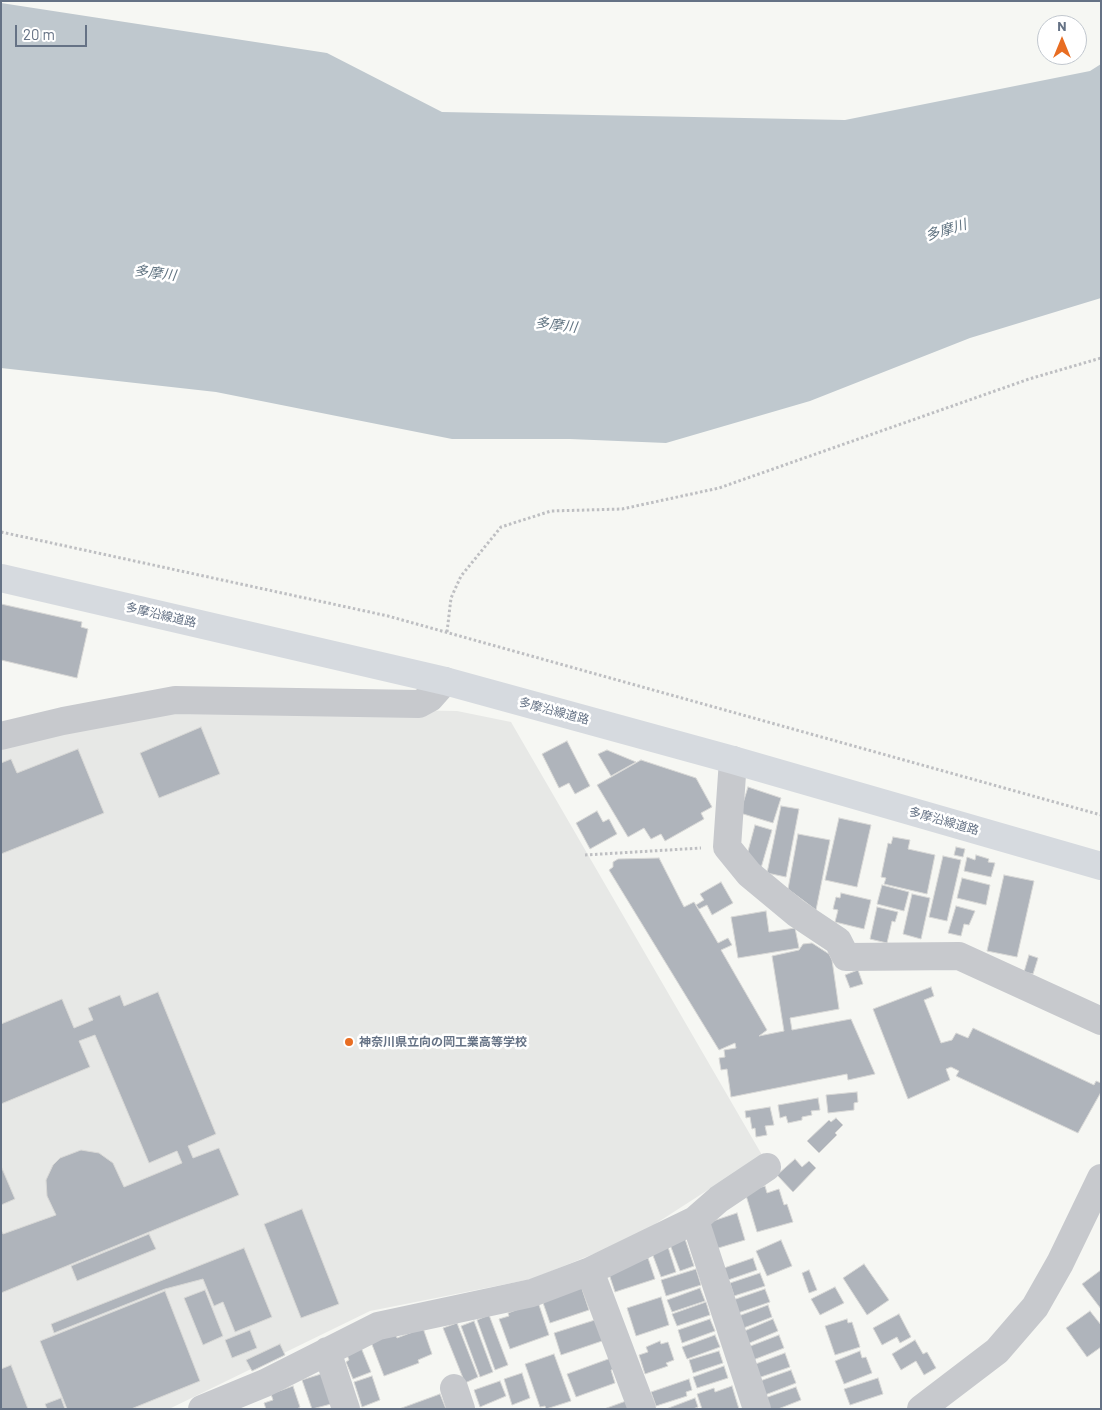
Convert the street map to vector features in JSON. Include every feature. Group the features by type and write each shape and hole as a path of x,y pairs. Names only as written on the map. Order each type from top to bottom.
{"main road":[{"name":"多摩沿線道路","path":"1,578 445,681 733,760 1101,866"}],"street":[{"path":"1,736 63,721 175,700 419,704 430,698 445,681"},
{"path":"733,760 727,846 749,874 796,913 838,941 846,957 959,956 1101,1021"},
{"path":"202,1409 265,1383 378,1326 532,1293 590,1271 695,1220 719,1199 767,1167"},
{"path":"921,1409 997,1351 1035,1307 1060,1263 1101,1178"},
{"path":"695,1220 757,1409"},
{"path":"590,1271 642,1409"},
{"path":"327,1352 346,1409"}],"path":[{"path":"447,632 451,598 461,576 501,527 551,511 622,509 719,488 1029,379 1101,358"},
{"path":"1,532 311,598 447,632 1101,816"},
{"path":"585,855 727,846"}],"shaded area":[{"name":"神奈川県立向の岡工業高等学校","path":"194,707 457,711 511,722 762,1155 635,1237 532,1279 370,1311 169,1409 1,1409 1,743"}],"water":[{"name":"多摩川","path":"1,3 327,53 442,112 845,120 1090,71 1101,64 1101,298 970,338 810,401 666,443 570,439 452,439 216,392 1,368"}],"building":[{"path":"1,604 82,622 81,627 88,629 77,678 1,660"},
{"path":"201,727 220,774 159,798 140,753"},
{"path":"567,741 590,786 575,794 569,783 559,788 542,754"},
{"path":"78,749 104,813 1,854 1,763 11,759 17,773"},
{"path":"607,750 636,762 611,776 598,754"},
{"path":"641,760 696,778 712,807 701,813 704,819 665,841 661,834 651,839 644,828 628,837 597,785"},
{"path":"748,787 781,798 773,823 740,813"},
{"path":"781,806 799,809 786,877 767,873"},
{"path":"597,811 603,822 609,819 617,834 590,849 576,823"},
{"path":"839,818 871,825 857,887 825,880"},
{"path":"755,825 772,830 761,868 747,855"},
{"path":"798,834 830,840 816,910 788,889"},
{"path":"893,837 910,840 908,849 935,855 927,894 884,884 886,878 881,877 888,843 891,844"},
{"path":"956,847 965,849 963,857 954,855"},
{"path":"976,855 989,859 988,862 995,863 991,877 964,871 967,857 975,860"},
{"path":"943,856 961,860 947,921 929,917"},
{"path":"659,858 684,907 694,902 718,943 728,938 732,945 721,950 767,1030 759,1036 784,1031 772,956 799,950 803,944 812,943 829,954 832,960 839,1009 790,1018 792,1030 851,1019 875,1074 848,1080 847,1074 731,1097 727,1069 721,1070 719,1058 725,1057 724,1050 736,1048 735,1043 719,1050 609,870 613,867 613,862 618,859"},
{"path":"1004,875 1034,881 1017,957 987,951"},
{"path":"962,878 990,885 986,905 957,898"},
{"path":"721,882 733,903 712,915 707,905 699,909 696,905 704,900 700,894"},
{"path":"882,885 909,892 904,911 877,904"},
{"path":"841,893 871,900 864,929 835,922 838,910 833,909 836,897 840,898"},
{"path":"912,894 930,898 921,939 903,934"},
{"path":"956,906 975,911 969,925 964,924 961,936 948,933"},
{"path":"877,907 898,912 895,922 892,921 887,943 870,939"},
{"path":"766,911 769,932 795,928 799,948 738,958 731,917"},
{"path":"1029,955 1038,958 1033,974 1024,972"},
{"path":"858,970 863,984 850,988 845,975"},
{"path":"931,987 934,996 924,1000 941,1043 952,1040 956,1033 968,1038 973,1028 1094,1085 1096,1081 1101,1083 1101,1092 1078,1133 956,1076 959,1071 951,1067 946,1069 950,1080 908,1099 873,1009"},
{"path":"158,992 216,1134 188,1146 193,1158 219,1148 239,1195 1,1293 1,1230 3,1234 56,1215 47,1196 46,1180 53,1165 60,1158 81,1150 99,1153 113,1163 124,1187 182,1163 177,1151 149,1163 95,1035 79,1041 90,1067 1,1104 1,1024 62,999 74,1028 93,1020 88,1008 120,995 124,1006"},
{"path":"857,1092 858,1102 854,1103 854,1110 828,1113 826,1095"},
{"path":"818,1098 820,1110 811,1111 812,1115 802,1117 802,1120 788,1123 786,1116 780,1118 778,1105"},
{"path":"770,1107 774,1125 765,1126 767,1135 756,1137 755,1128 752,1129 750,1117 746,1118 745,1111"},
{"path":"836,1118 843,1125 835,1133 837,1135 819,1153 807,1141 829,1120 831,1122"},
{"path":"795,1159 802,1167 809,1161 816,1168 793,1192 777,1175"},
{"path":"1,1166 15,1199 1,1205"},
{"path":"765,1186 767,1193 779,1189 784,1205 787,1204 793,1222 757,1232 745,1192"},
{"path":"302,1209 339,1304 301,1318 264,1224"},
{"path":"737,1213 745,1240 715,1249 707,1223"},
{"path":"149,1234 156,1249 77,1281 71,1266"},
{"path":"684,1236 694,1266 680,1271 669,1242"},
{"path":"781,1240 792,1266 767,1276 756,1251"},
{"path":"668,1247 676,1272 661,1277 652,1253"},
{"path":"244,1248 272,1317 235,1332 223,1302 214,1306 203,1279 165,1289 54,1333 51,1324"},
{"path":"648,1258 655,1279 615,1292 608,1271"},
{"path":"753,1258 757,1270 728,1280 724,1268"},
{"path":"864,1264 889,1300 867,1315 843,1278"},
{"path":"696,1269 701,1285 666,1296 661,1280"},
{"path":"809,1270 817,1290 809,1293 802,1273"},
{"path":"1101,1270 1101,1309 1082,1284"},
{"path":"760,1273 765,1286 734,1296 730,1283"},
{"path":"580,1283 589,1310 550,1323 541,1297"},
{"path":"835,1287 844,1303 820,1315 811,1299"},
{"path":"700,1288 705,1301 672,1312 667,1300"},
{"path":"765,1289 770,1302 735,1314 730,1301"},
{"path":"205,1290 223,1336 203,1345 184,1298"},
{"path":"165,1291 200,1381 131,1409 67,1409 40,1341"},
{"path":"661,1297 669,1325 636,1336 627,1308"},
{"path":"538,1302 549,1335 510,1349 499,1319 509,1316 508,1313"},
{"path":"706,1302 710,1315 677,1326 672,1314"},
{"path":"768,1305 772,1317 741,1329 736,1317"},
{"path":"1090,1311 1101,1325 1101,1347 1087,1357 1066,1328"},
{"path":"899,1314 911,1337 900,1343 897,1337 882,1345 873,1328"},
{"path":"489,1315 508,1365 495,1370 477,1320"},
{"path":"598,1319 605,1340 561,1355 554,1333"},
{"path":"710,1319 715,1331 682,1343 678,1330"},
{"path":"773,1319 778,1331 747,1344 742,1332"},
{"path":"847,1319 848,1323 852,1322 860,1347 835,1355 825,1326"},
{"path":"474,1321 493,1372 480,1377 461,1326"},
{"path":"457,1323 478,1377 465,1383 443,1328"},
{"path":"423,1328 432,1354 418,1360 419,1363 384,1376 371,1342 395,1333 397,1338"},
{"path":"250,1330 257,1348 232,1358 225,1340"},
{"path":"715,1335 720,1347 687,1359 682,1347"},
{"path":"779,1335 784,1348 753,1360 748,1347"},
{"path":"915,1340 923,1354 927,1352 936,1368 924,1375 916,1361 901,1370 892,1354"},
{"path":"660,1341 661,1344 668,1342 674,1360 666,1363 668,1366 645,1374 639,1355 648,1352 646,1347"},
{"path":"280,1344 285,1355 252,1371 246,1360"},
{"path":"360,1345 371,1372 353,1379 346,1362 349,1360 345,1350"},
{"path":"719,1351 723,1363 693,1373 689,1360"},
{"path":"860,1351 862,1358 866,1357 872,1373 844,1384 835,1361"},
{"path":"785,1353 790,1367 758,1378 753,1365"},
{"path":"554,1354 571,1401 546,1409 545,1406 540,1407 525,1364"},
{"path":"611,1358 614,1369 611,1370 615,1383 576,1397 567,1374"},
{"path":"11,1365 28,1409 1,1409 1,1369"},
{"path":"724,1366 728,1378 697,1388 693,1377"},
{"path":"791,1370 796,1383 765,1395 760,1381"},
{"path":"522,1373 530,1398 512,1405 504,1379"},
{"path":"321,1374 331,1404 312,1409 302,1380"},
{"path":"372,1376 380,1400 362,1407 354,1382"},
{"path":"878,1378 883,1394 850,1405 844,1389"},
{"path":"689,1379 692,1390 686,1392 687,1396 656,1406 651,1392"},
{"path":"500,1381 506,1396 480,1407 474,1390"},
{"path":"293,1386 300,1407 297,1409 266,1409 264,1403 273,1400 271,1394"},
{"path":"732,1386 739,1409 702,1409 697,1394 714,1388 715,1392"},
{"path":"796,1387 801,1400 778,1409 769,1409 765,1398"},
{"path":"440,1394 446,1409 399,1409"},
{"path":"61,1398 65,1409 47,1409 45,1404"},
{"path":"695,1398 698,1407 693,1409 666,1409"},
{"path":"626,1401 628,1409 604,1409"}],"place":[{"name":"神奈川県立向の岡工業高等学校","path":"349,1042"}]}
